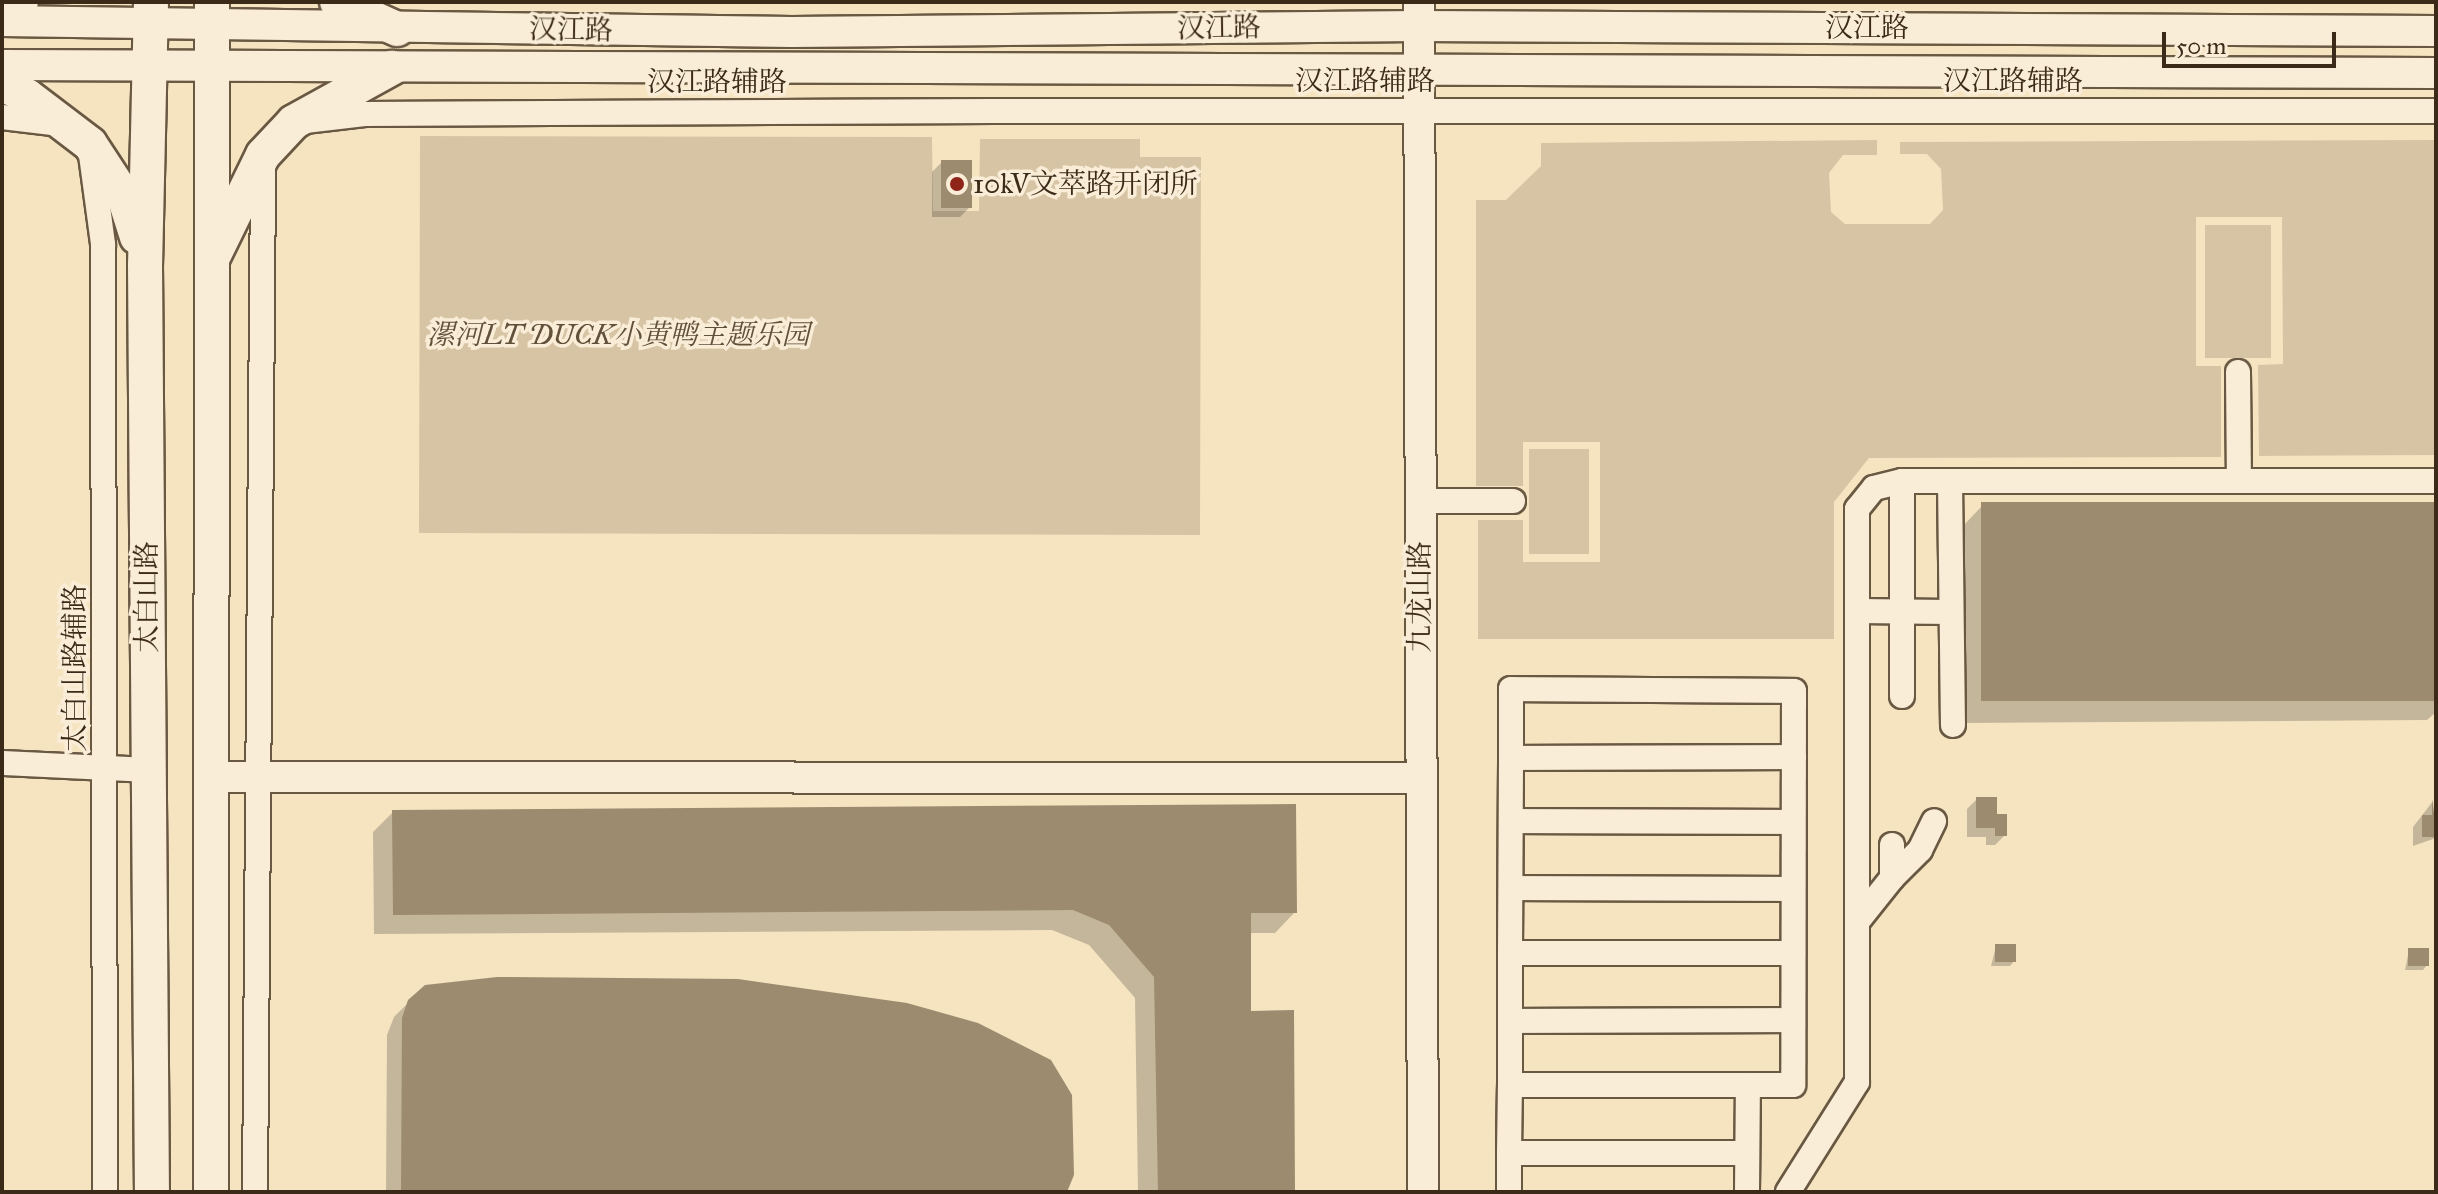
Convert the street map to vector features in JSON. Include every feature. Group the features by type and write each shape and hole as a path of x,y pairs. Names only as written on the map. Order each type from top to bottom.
{"main road":[{"path":"2,9 21,2"},
{"path":"337,2 397,29"},
{"name":"太白山路","path":"150,14 145,265 152,1192"},
{"path":"211,14 211,1192"},
{"path":"209,266 263,155 294,122 392,68"},
{"path":"2,84 79,135 124,196 145,265"}],"street":[{"name":"汉江路","path":"2,21 211,14 397,29 792,32 1418,14 2436,31"},
{"name":"九龙山路","path":"1418,14 1423,1192"},
{"name":"汉江路","path":"2,65 1418,74 2436,73"},
{"name":"汉江路辅路","path":"294,122 381,114 2436,111"},
{"path":"2,117 79,135"},
{"name":"太白山路辅路","path":"79,135 103,244 105,1192"},
{"path":"255,1192 263,155"},
{"path":"2238,372 2239,481"},
{"path":"1788,1192 1857,1082 1857,509 1874,488 1902,481 2436,481"},
{"path":"1902,481 1902,696"},
{"path":"1950,481 1953,725"},
{"path":"1420,501 1513,501"},
{"path":"1857,611 1951,612"},
{"path":"1509,1192 1511,689 1794,691 1793,1085 1510,1085"},
{"path":"1511,758 1794,757"},
{"path":"2,763 148,770"},
{"path":"210,777 1421,778"},
{"path":"1511,821 1793,822"},
{"path":"1857,922 1892,878 1920,850 1934,821"},
{"path":"1892,845 1892,878"},
{"path":"1511,888 1793,889"},
{"path":"1510,953 1793,953"},
{"path":"1510,1021 1793,1020"},
{"path":"1747,1192 1748,1085"},
{"path":"1509,1153 1747,1153"}],"green space":[{"name":"漯河LT DUCK小黄鸭主题乐园","path":"420,136 932,137 933,211 979,211 980,139 1140,139 1140,157 1201,157 1200,535 419,533"},
{"path":"1877,140 1877,155 1843,155 1829,173 1831,212 1845,224 1930,224 1943,210 1941,169 1927,154 1900,154 1900,142 2436,140 2436,455 2259,456 2258,365 2283,364 2282,217 2196,217 2196,366 2221,366 2221,457 1869,458 1834,502 1834,639 1478,639 1478,520 1523,520 1523,562 1600,562 1600,442 1523,442 1523,486 1476,486 1476,200 1506,200 1541,166 1541,143"},
{"path":"2205,225 2271,225 2271,358 2205,358"},
{"path":"1529,449 1589,449 1589,554 1529,554"}],"building":[{"name":"10kV文萃路开闭所","path":"941,160 972,160 972,208 941,208"},
{"path":"1981,502 2436,502 2436,701 1981,701"},
{"path":"1976,797 1997,797 1997,814 2007,814 2007,836 1995,836 1995,828 1976,828"},
{"path":"2432,799 2436,829 2434,837 2422,837 2422,815 2432,815"},
{"path":"1296,804 1297,913 1251,913 1251,1011 1294,1010 1295,1192 1158,1192 1154,977 1109,925 1073,910 393,915 392,810"},
{"path":"1995,944 2016,944 2016,962 1995,962"},
{"path":"2408,948 2429,948 2429,966 2408,966"},
{"path":"497,977 738,979 907,1003 978,1023 1051,1060 1072,1095 1074,1175 1067,1192 401,1192 402,1018 408,1000 425,985"}],"place":[{"name":"10kV文萃路开闭所","path":"957,184"}]}
